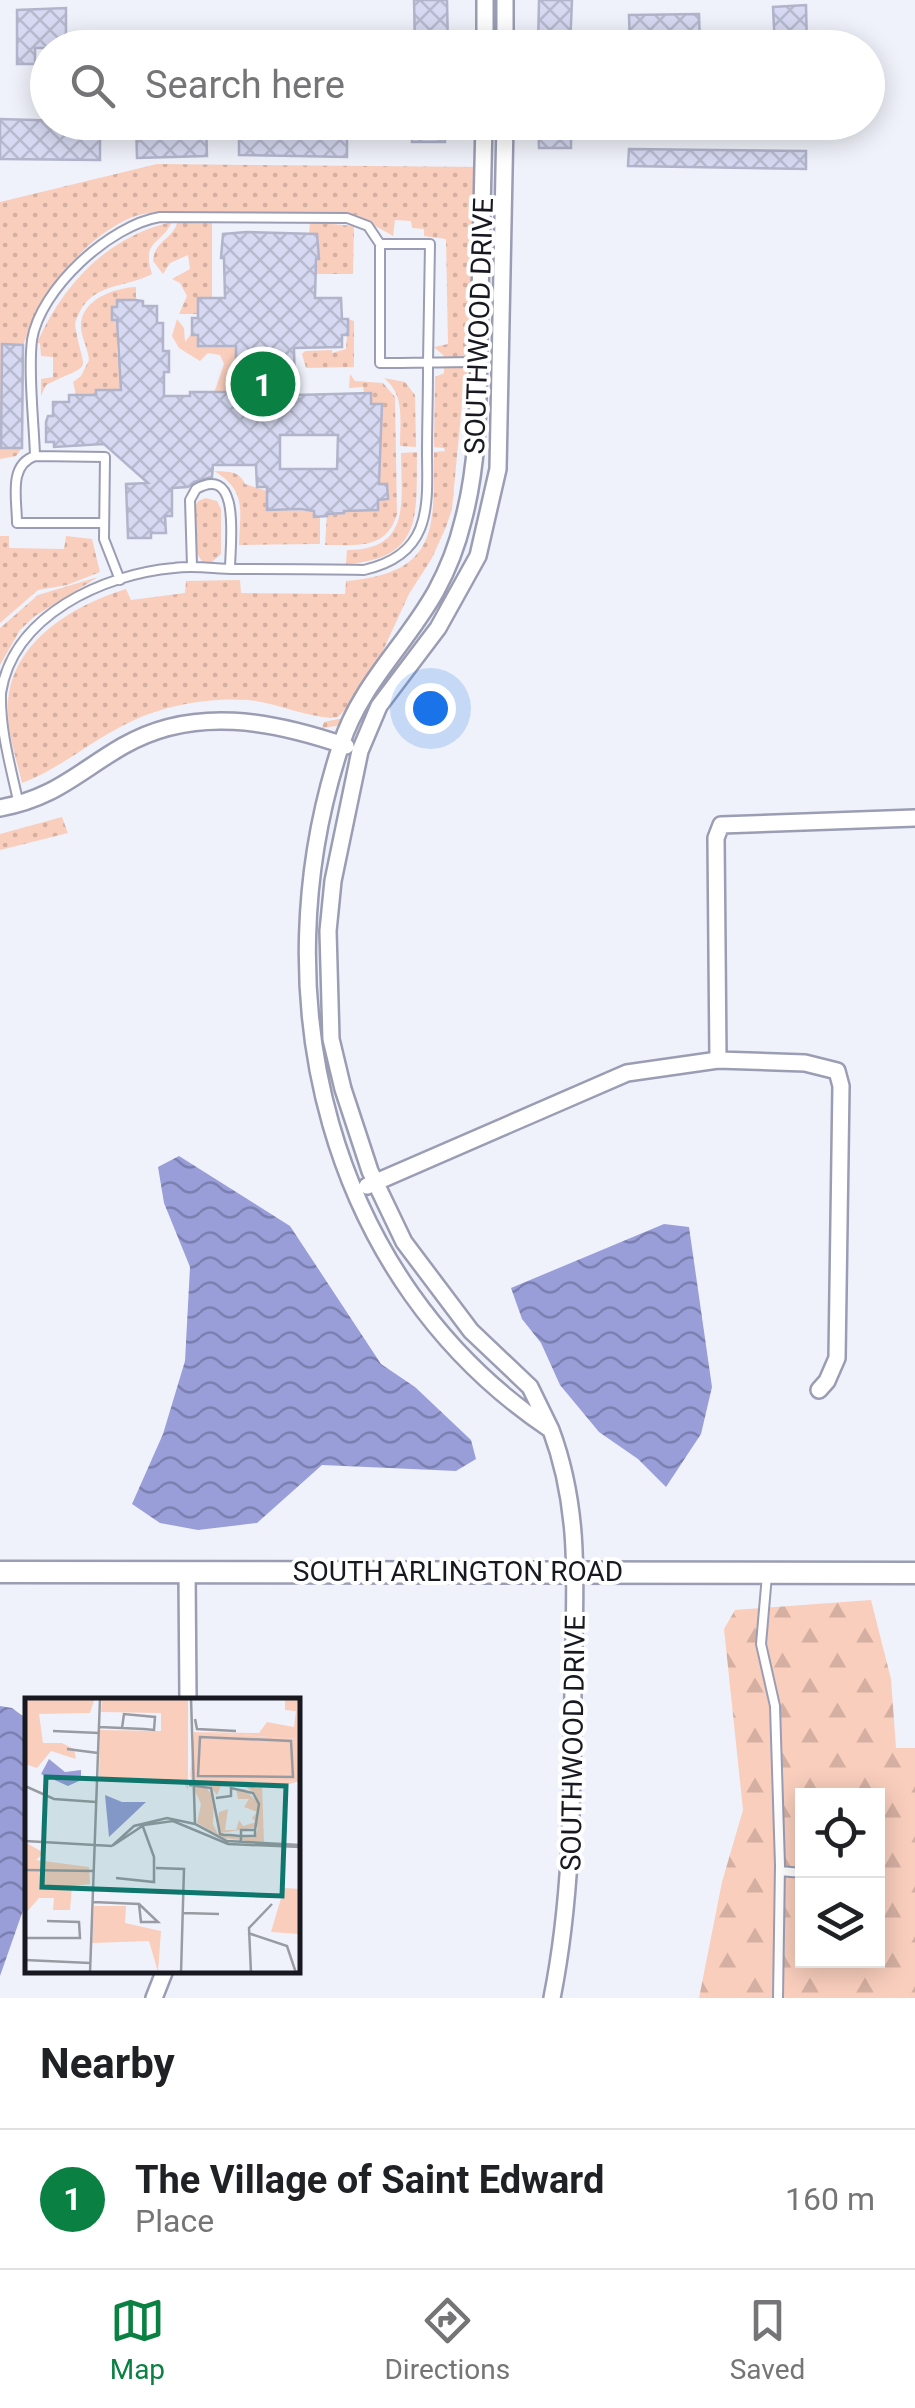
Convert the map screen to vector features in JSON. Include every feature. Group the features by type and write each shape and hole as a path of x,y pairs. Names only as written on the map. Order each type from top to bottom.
{"main road":[{"name":"SOUTH ARLINGTON ROAD","path":"0,1572 915,1573"}],"street":[{"path":"485,30 486,0"},
{"path":"505,30 506,0"},
{"name":"SOUTHWOOD DRIVE","path":"484,140 474,472 456,548 435,592 370,681 341,744 308,889 306,978 315,1069 331,1130 354,1192 383,1249 434,1322 473,1366 516,1406 550,1430"},
{"name":"SOUTHWOOD DRIVE","path":"505,140 498,469 489,517 478,556 461,589 438,628 379,706 360,751 332,881 328,930 332,1039 342,1089 375,1182 404,1242 471,1331 530,1387 566,1469 577,1574 570,1892 552,1998"},
{"path":"0,808 61,788 123,746 153,732 194,721 222,718 256,722 360,751"},
{"path":"718,1060 716,838 721,824 912,818"},
{"path":"354,1192 627,1073 718,1060 805,1062 836,1071 841,1086 837,1358 819,1390"},
{"path":"187,1572 188,1698"},
{"path":"154,1998 164,1973"}],"lane":[{"path":"35,456 32,341 38,320 70,274 110,237 160,216 318,217 362,222 380,244 380,363 479,362"},
{"path":"18,805 0,719 8,670 42,619 120,580 160,570 192,566 364,570 391,561 408,549 426,516 430,244 380,244"},
{"path":"104,524 17,523 17,472 24,461 35,456 105,457 106,545 120,580"},
{"path":"192,566 190,500 196,489 212,484 224,488 230,498 230,569"},
{"path":"767,1572 761,1644 775,1706 780,1871 778,1998"},
{"path":"780,1871 795,1873"}],"green space":[{"path":"157,164 484,167 473,355 464,382 452,509 432,558 409,594 356,709 343,725 322,728 324,722 343,718 351,704 338,717 331,718 248,700 183,704 122,726 22,783 9,724 10,691 28,650 62,619 126,589 131,600 185,593 186,581 240,580 241,593 345,594 346,581 399,568 414,557 430,525 434,452 445,451 434,447 435,377 444,373 444,356 434,347 448,344 446,239 424,236 424,229 412,228 411,221 395,220 393,236 356,215 161,211 134,217 112,228 64,271 23,345 2,345 1,448 22,448 16,456 0,459 0,202"},
{"path":"172,222 151,249 152,274 107,289 88,300 75,324 83,365 46,385 41,396 41,379 53,377 53,357 41,356 37,343 74,282 108,251 149,229"},
{"path":"310,222 354,226 353,274 316,274 319,247 309,234"},
{"path":"177,223 212,223 212,298 198,298 198,314 179,314 187,296 180,283 172,279 190,269 188,255 170,263 163,274 153,261 157,249"},
{"path":"136,287 136,300 118,300 117,307 112,307 117,320 117,355 121,355 124,395 97,390 96,395 76,395 73,382 89,360 81,328 86,310 108,293"},
{"path":"177,319 184,328 185,342 192,333 198,335 199,346 236,343 236,396 213,396 224,364 220,355 208,353 200,361 179,348 172,336"},
{"path":"348,319 354,321 354,367 306,368 302,354 305,351 332,353 346,349"},
{"path":"350,374 355,381 383,383 395,397 397,514 392,526 378,540 359,545 325,545 327,514 343,513 343,509 378,510 378,500 388,499 387,485 379,484 382,404 371,404 371,394 364,393 363,387 349,388"},
{"path":"384,378 405,382 415,395 416,447 400,446 398,400"},
{"path":"417,452 415,513 402,543 390,553 346,564 347,550 368,548 383,542 393,532 401,505 401,453"},
{"path":"214,471 236,474 245,484 267,491 268,510 314,511 314,516 320,517 320,544 239,545 237,494"},
{"path":"206,498 217,501 221,509 221,554 212,562 203,562 199,556 193,532 195,507"},
{"path":"0,536 9,536 9,548 64,549 66,536 92,539 100,572 67,585 38,590 0,623"},
{"path":"98,577 35,616 20,630 0,665 0,628 38,595"},
{"path":"62,817 68,833 0,850 0,834"},
{"path":"871,1600 891,1679 896,1748 915,1748 915,1998 699,1998 722,1882 743,1810 724,1629 735,1610"}],"water":[{"path":"179,1156 290,1226 381,1364 415,1387 471,1440 476,1459 456,1471 322,1465 257,1523 198,1530 160,1523 132,1504 163,1434 185,1361 190,1267 164,1203 158,1167"},
{"path":"664,1224 689,1227 712,1387 701,1434 666,1487 638,1459 599,1432 560,1385 541,1343 522,1319 511,1288"},
{"path":"0,1706 12,1708 25,1718 25,1905 0,1976"}],"building":[{"path":"414,0 447,0 448,30 415,30"},
{"path":"539,0 572,0 571,30 538,30"},
{"path":"806,5 807,30 774,30 773,7"},
{"path":"66,8 66,30 30,30 30,64 17,64 17,10"},
{"path":"699,14 699,30 629,30 629,15"},
{"path":"0,119 30,120 30,140 100,140 100,160 0,159"},
{"path":"136,140 207,140 207,156 137,158"},
{"path":"239,140 347,140 347,157 239,155"},
{"path":"445,140 445,142 412,142"},
{"path":"539,140 571,140 571,148 539,148"},
{"path":"629,149 806,151 806,169 628,166"},
{"path":"223,234 317,234 315,298 341,298 348,335 342,335 342,347 294,348 295,395 371,393 371,404 382,404 379,484 387,484 388,499 378,500 378,510 327,516 314,517 314,511 301,509 267,510 267,487 257,487 256,465 213,465 212,477 188,487 172,488 172,516 165,516 166,533 151,533 151,538 128,538 126,484 148,483 104,444 54,447 54,442 46,442 46,422 48,416 53,416 53,402 69,402 69,395 121,390 117,320 112,320 112,307 117,307 117,300 157,306 157,323 163,323 163,351 169,351 164,396 236,392 236,346 198,346 198,335 192,335 192,318 198,318 198,298 225,298","holes":["280,435 338,435 337,469 280,469"]},
{"path":"2,344 23,345 22,448 1,448"}],"place":[{"name":"The Village of Saint Edward","path":"263,384"}]}
